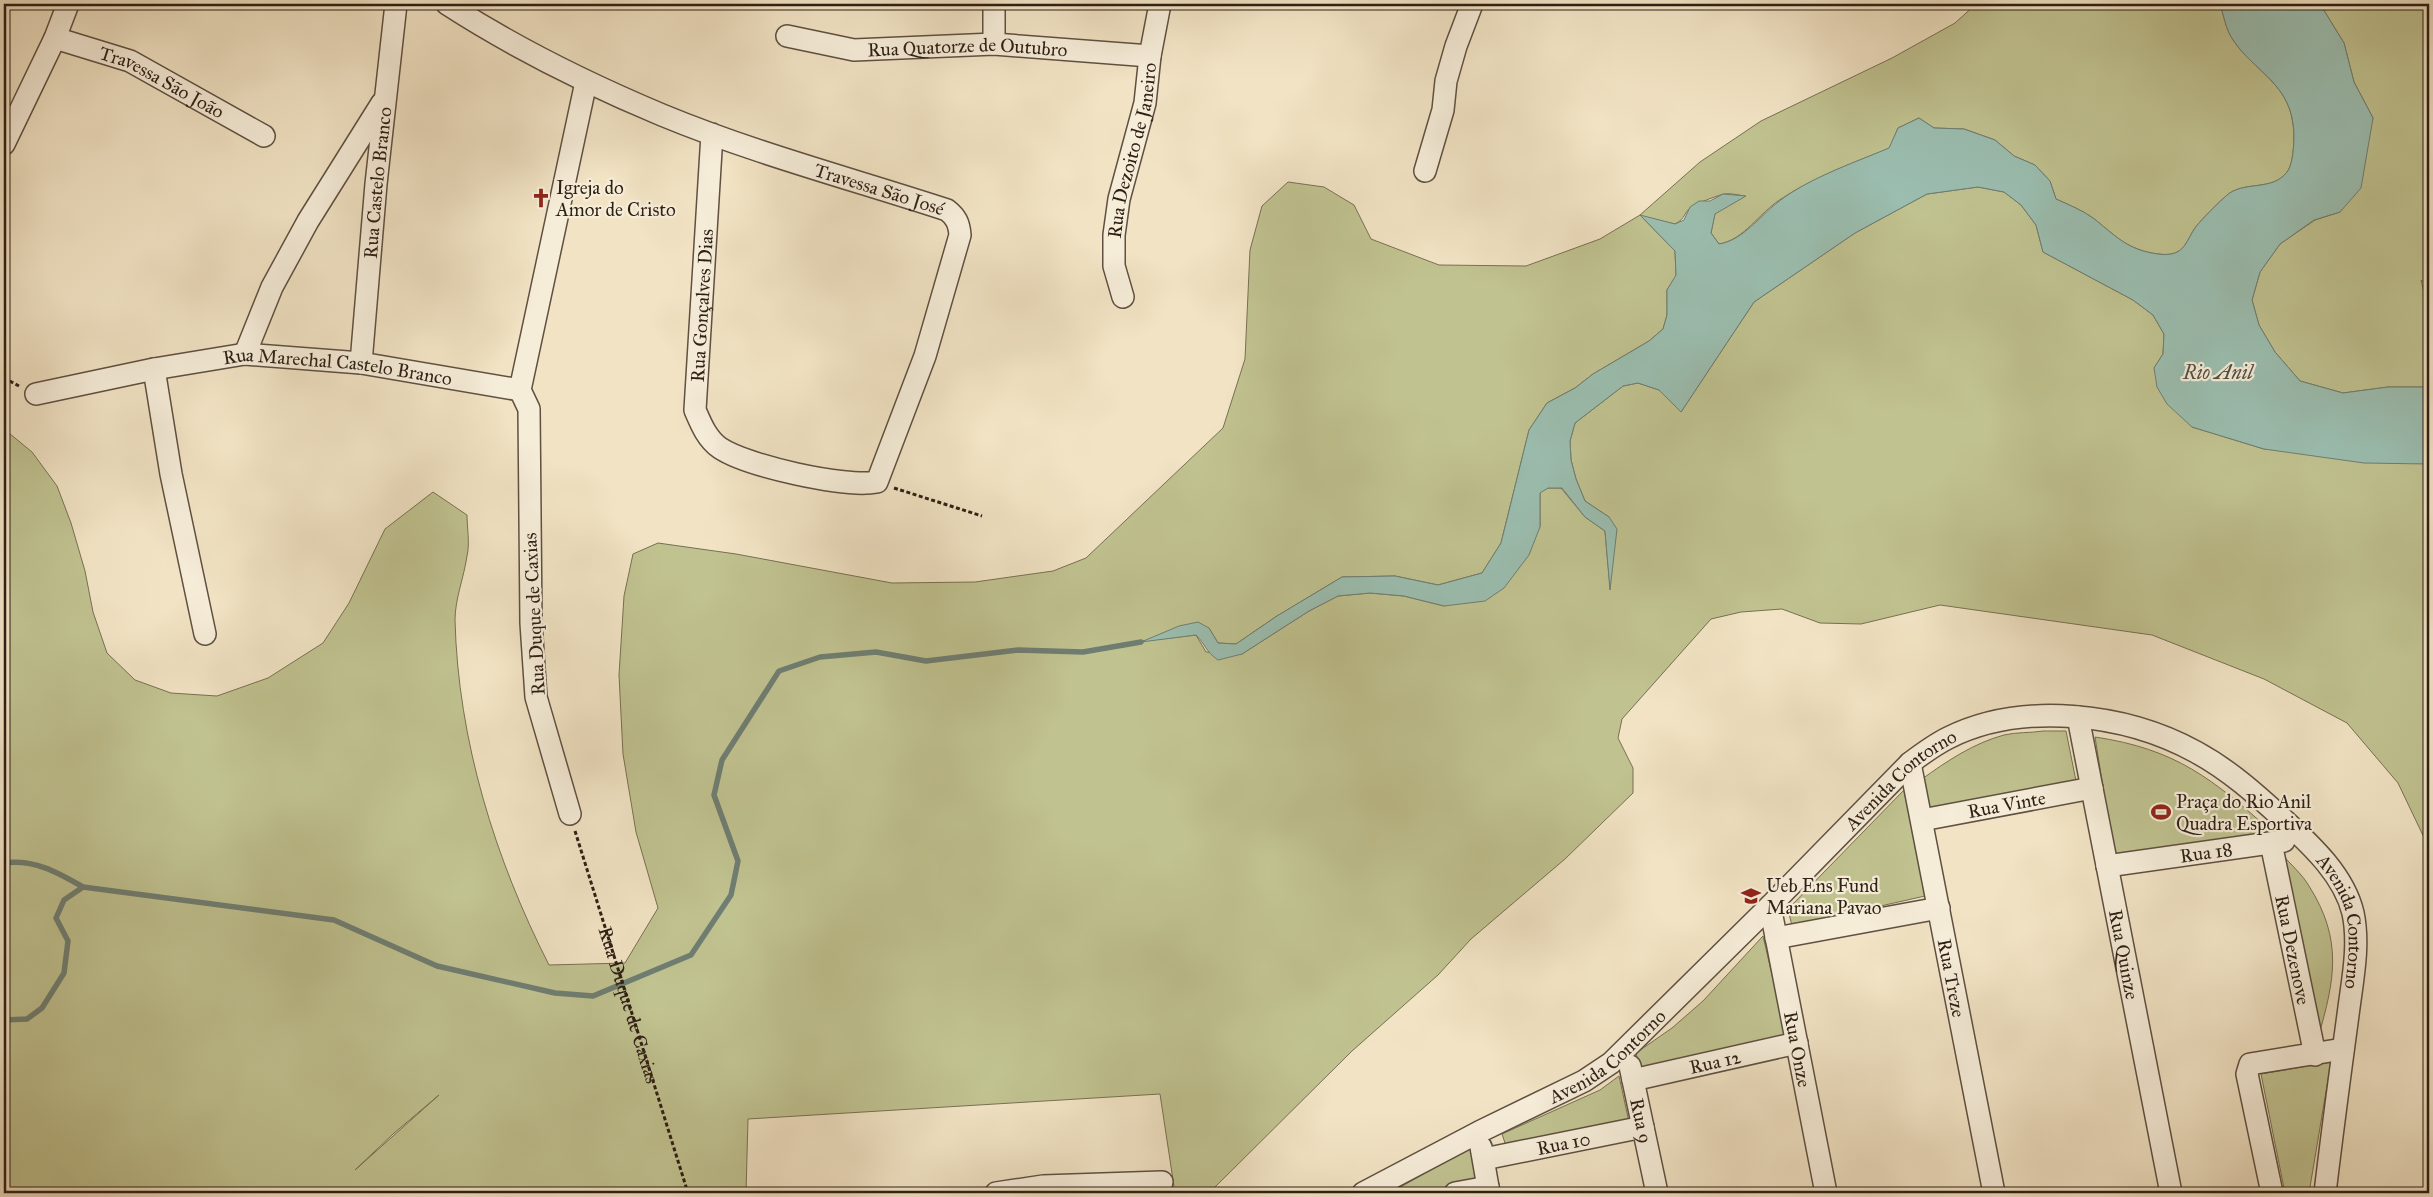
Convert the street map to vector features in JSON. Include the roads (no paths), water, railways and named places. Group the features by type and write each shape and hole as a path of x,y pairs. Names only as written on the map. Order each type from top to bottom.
{"street":[{"name":"Rua Castelo Branco","path":"361,362 384,100 396,4"},
{"name":"Travessa São José","path":"447,4 485,28 586,82 712,134 946,210 955,216 959,224 960,235 925,356 877,482"},
{"path":"994,4 994,44"},
{"name":"Rua Dezoito de Janeiro","path":"1123,297 1114,266 1114,235 1119,199 1145,103 1150,56 1160,4"},
{"path":"1426,171 1443,110 1446,81 1456,46 1472,4"},
{"path":"4,144 55,38 62,5"},
{"name":"Rua Quatorze de Outubro","path":"787,36 854,50 994,44 1150,56"},
{"name":"Travessa São João","path":"55,38 130,61 264,136"},
{"path":"520,390 586,82"},
{"path":"245,354 272,287 308,221 384,100"},
{"name":"Rua Gonçalves Dias","path":"712,134 695,410 704,432 720,448 739,457 843,484 863,485 877,482"},
{"name":"Rua Marechal Castelo Branco","path":"36,394 154,369 245,354 361,362 520,390"},
{"path":"154,369 171,474 205,634"},
{"name":"Rua Duque de Caxias","path":"520,390 528,409 531,623 536,697 570,814"},
{"name":"Avenida Contorno","path":"1363,1193 1479,1132 1584,1081 1602,1070 1626,1049 1770,906 1910,763 1946,739 1987,724 2038,717 2078,717 2128,725 2165,738 2219,766 2259,796 2304,838 2340,883 2353,914 2355,957 2324,1193"},
{"name":"Rua Quinze","path":"2078,717 2171,1193"},
{"name":"Rua Treze","path":"1910,763 1994,1193"},
{"name":"Rua Vinte","path":"1922,820 2092,788"},
{"name":"Rua 18","path":"2107,866 2304,838"},
{"name":"Rua Dezenove","path":"2271,843 2315,1055"},
{"name":"Rua Onze","path":"1770,906 1826,1193"},
{"path":"1776,938 1939,908"},
{"name":"Rua 12","path":"1633,1080 1797,1043"},
{"name":"Rua 9","path":"1626,1049 1657,1193"},
{"path":"2272,1193 2247,1074 2248,1068 2250,1064 2343,1049"},
{"name":"Rua 10","path":"1484,1159 1643,1127"},
{"path":"1455,1193 1489,1190 1479,1132"},
{"path":"996,1193 1043,1186 1162,1182"}],"water":[{"name":"Rio Anil","path":"2220,4 2320,4 2344,43 2354,82 2373,118 2361,188 2340,212 2314,220 2280,244 2260,272 2252,300 2259,325 2275,352 2300,381 2343,393 2388,387 2429,387 2429,464 2364,463 2264,449 2192,427 2167,404 2157,387 2154,368 2163,354 2164,334 2153,315 2133,300 2043,252 2036,225 2021,205 2004,192 1978,187 1927,194 1855,233 1754,302 1681,412 1659,390 1638,383 1623,386 1575,423 1570,441 1571,460 1576,479 1585,501 1609,517 1617,529 1610,590 1605,531 1585,517 1562,488 1548,488 1540,493 1540,527 1529,555 1504,588 1485,601 1444,606 1404,596 1370,593 1338,596 1309,611 1242,654 1218,660 1210,654 1196,635 1141,642 1179,626 1198,622 1209,628 1218,643 1236,644 1277,616 1342,577 1395,576 1438,585 1482,573 1501,543 1529,430 1547,403 1575,388 1593,374 1649,341 1663,329 1667,315 1667,290 1676,275 1675,251 1640,215 1675,224 1684,220 1690,207 1699,201 1710,201 1723,194 1746,196 1715,214 1711,233 1719,244 1727,242 1741,235 1784,197 1828,173 1889,148 1898,128 1919,118 1934,128 1964,129 1995,140 2014,156 2035,165 2050,181 2056,199 2089,215 2122,241 2147,252 2158,254 2175,253 2184,246 2199,223 2226,196 2241,188 2274,182 2281,178 2287,172 2293,156 2294,129 2290,109 2275,85 2246,56 2229,33"}],"waterway":[{"path":"4,1020 27,1019 42,1008 64,973 68,941 56,918 64,900 83,887 334,920 437,966 555,993 593,996 691,955 731,895 738,861 714,795 722,760 779,671 820,657 876,652 926,661 1018,650 1083,652 1141,642"},
{"path":"4,863 25,863 45,868 83,887"}],"place":[{"name":"Igreja do Amor de Cristo","path":"541,198"},
{"name":"Praça do Rio Anil Quadra Esportiva","path":"2161,812"},
{"name":"Ueb Ens Fund Mariana Pavao","path":"1751,896"}]}
